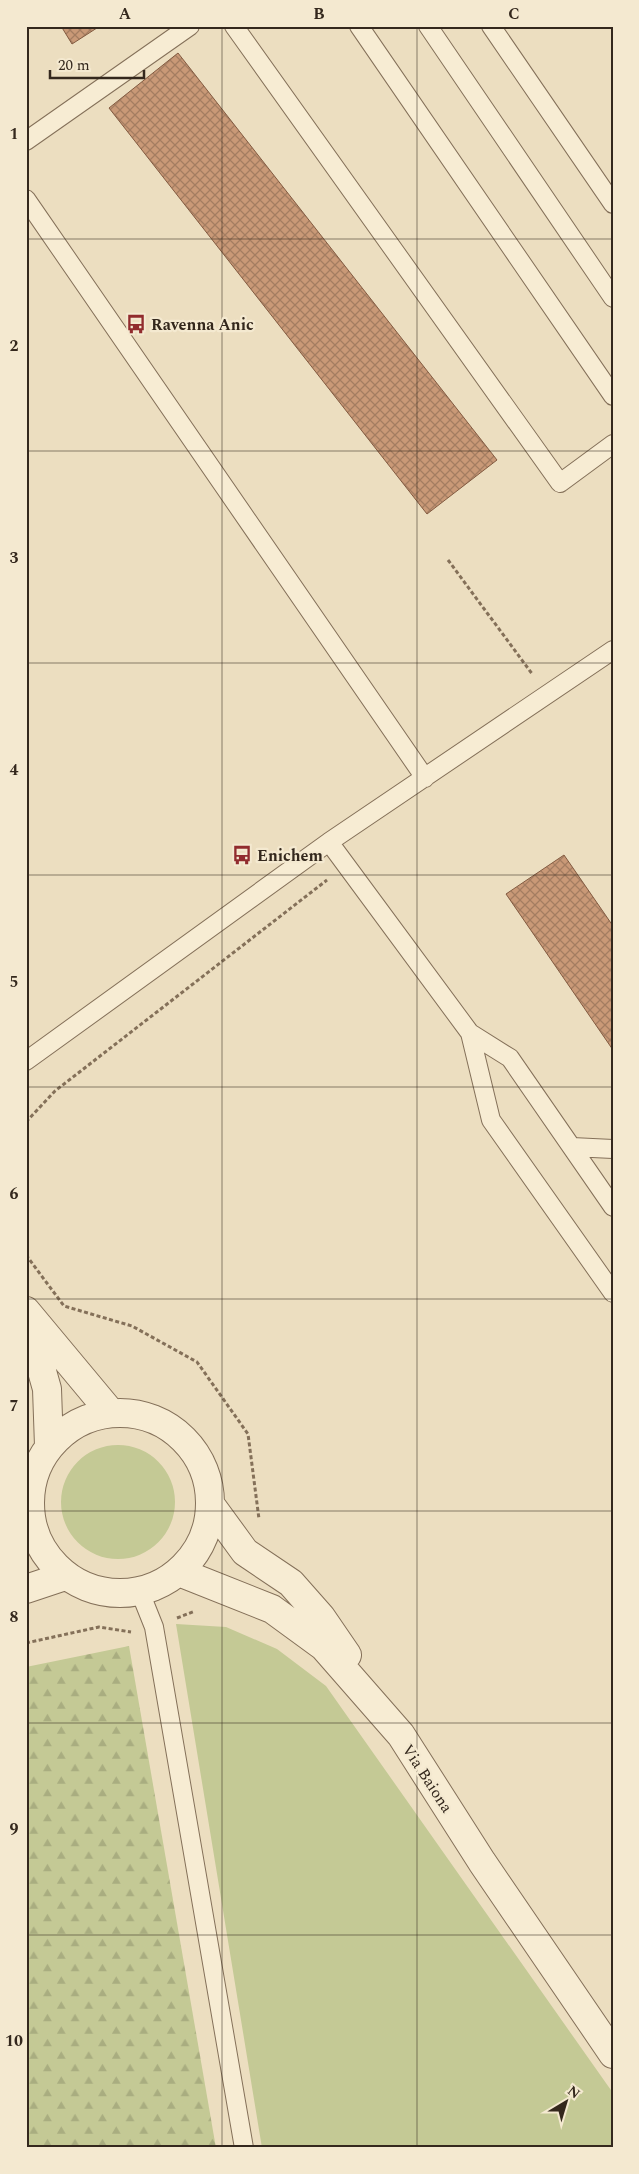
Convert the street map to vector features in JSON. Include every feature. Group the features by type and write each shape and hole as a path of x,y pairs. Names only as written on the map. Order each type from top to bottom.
{"street":[{"path":"26,1311 111,1413"},
{"path":"26,1317 47,1389 49,1446"},
{"path":"111,1413 142,1415 169,1427 191,1448 206,1474 210,1504 206,1530 196,1553 179,1572 160,1584 140,1592 110,1593 65,1576 42,1550 32,1526 28,1501 32,1480 38,1462 49,1446 67,1430 88,1418 111,1413"},
{"path":"210,1504 245,1552 291,1583 320,1617 401,1735"},
{"name":"Via Baiona","path":"179,1572 226,1589 272,1609 324,1647 401,1735 482,1862 613,2054"},
{"path":"26,1589 65,1576"}],"lane":[{"path":"26,141 190,26"},
{"path":"234,26 560,483 613,444"},
{"path":"359,26 613,396"},
{"path":"428,26 613,298"},
{"path":"491,26 613,204"},
{"path":"26,199 426,778"},
{"path":"26,1061 329,842 613,650"},
{"path":"329,842 470,1033 510,1058 613,1207"},
{"path":"470,1033 491,1120 613,1293"},
{"path":"572,1147 613,1149"},
{"path":"140,1592 154,1627 244,2148"}],"path":[{"path":"26,1254 64,1306 132,1326 197,1362 248,1434 259,1520 245,1552"},
{"path":"26,1643 100,1627 126,1633 154,1627 201,1608 226,1589"}],"green space":[{"path":"118,1445 140,1449 150,1454 166,1470 171,1480 175,1502 171,1524 166,1534 150,1550 140,1555 118,1559 96,1555 86,1550 70,1534 65,1524 61,1502 65,1480 70,1470 86,1454 96,1449"},
{"path":"176,1624 226,1627 277,1649 326,1686 613,2093 613,2148 262,2148"},
{"path":"129,1646 216,2148 26,2148 26,1667"}],"building":[{"path":"61,26 100,26 72,44"},
{"path":"178,53 497,460 427,514 109,108"},
{"path":"564,855 613,926 613,1050 506,894"}],"place":[{"name":"Ravenna Anic","path":"136,324"},
{"name":"Enichem","path":"242,855"}]}
